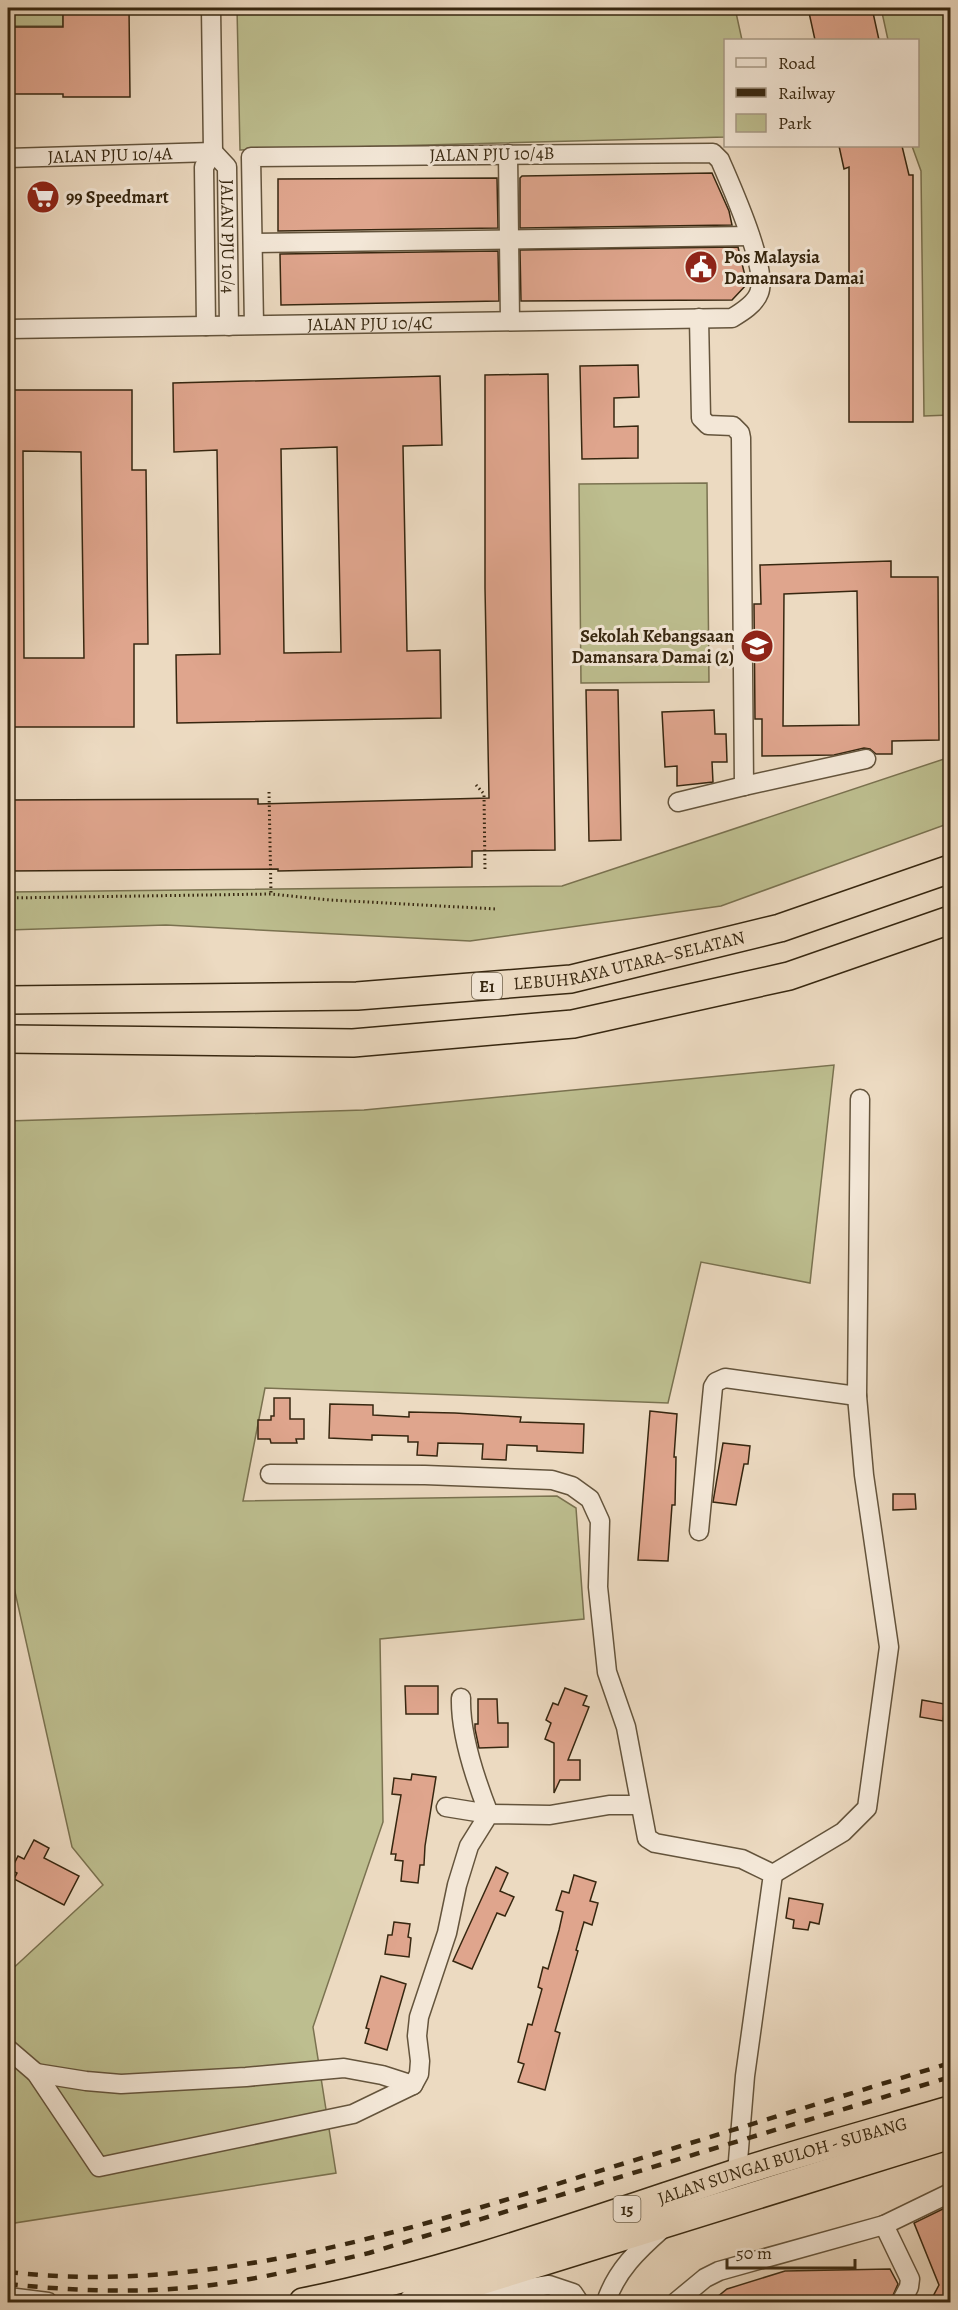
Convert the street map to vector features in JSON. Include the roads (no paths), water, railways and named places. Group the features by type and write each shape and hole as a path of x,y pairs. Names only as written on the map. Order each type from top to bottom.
{"highway":[{"name":"LEBUHRAYA UTARA–SELATAN","path":"8,1000 357,996 571,979 780,928 951,869"},
{"path":"8,1039 352,1043 573,1024 789,976 951,920"},
{"name":"JALAN SUNGAI BULOH - SUBANG","path":"303,2302 375,2288 479,2259 736,2173 951,2110"},
{"name":"JALAN SUNGAI BULOH - SUBANG","path":"413,2302 951,2135"}],"street":[{"name":"JALAN PJU 10/4","path":"206,326 204,167 213,152 211,8"},
{"name":"JALAN PJU 10/4","path":"213,152 227,166 229,326"},
{"name":"JALAN PJU 10/4A","path":"8,158 213,152"},
{"name":"JALAN PJU 10/4B","path":"254,325 251,157 713,153 720,160 750,236 761,271 760,293 747,309 732,318"},
{"path":"508,154 510,321"},
{"path":"253,243 750,236"},
{"path":"699,318 701,418 708,425 733,426 740,433 741,438 744,786"},
{"name":"JALAN PJU 10/4C","path":"8,329 732,318"},
{"path":"678,802 866,759"},
{"path":"773,1874 843,1832 867,1808 889,1647 864,1475 857,1396 860,1099"},
{"path":"699,1531 714,1387 720,1379 857,1396"},
{"path":"270,1474 424,1475 552,1480 572,1486 590,1499 600,1521 598,1587 607,1672 626,1727 645,1833 650,1841 741,1859 773,1874"},
{"path":"462,1698 469,1752 477,1785 489,1814"},
{"path":"446,1807 489,1814 550,1815 609,1805 639,1805"},
{"path":"8,2049 36,2073 99,2167 353,2114 412,2085 419,2074 417,2036 419,2017 447,1933 457,1885 469,1846 489,1814"},
{"path":"736,2173 745,2076 773,1874"},
{"path":"36,2073 121,2084 246,2077 344,2068 382,2075 412,2085"},
{"path":"676,2302 705,2278 719,2271 884,2225 951,2193"},
{"path":"606,2302 610,2288 634,2254 670,2222"},
{"path":"884,2225 910,2279 909,2287 901,2302"},
{"path":"481,2302 522,2289 549,2285 573,2293 579,2302"},
{"path":"8,2297 48,2302"}],"railway":[{"path":"8,2272 82,2277 155,2275 228,2267 301,2254 445,2218 950,2063"},
{"path":"8,2284 84,2290 162,2290 212,2285 291,2271 369,2253 950,2077"}],"place":[{"name":"99 Speedmart","path":"43,197"},
{"name":"Pos Malaysia Damansara Damai","path":"701,267"},
{"name":"Sekolah Kebangsaan Damansara Damai (2)","path":"757,646"}]}
